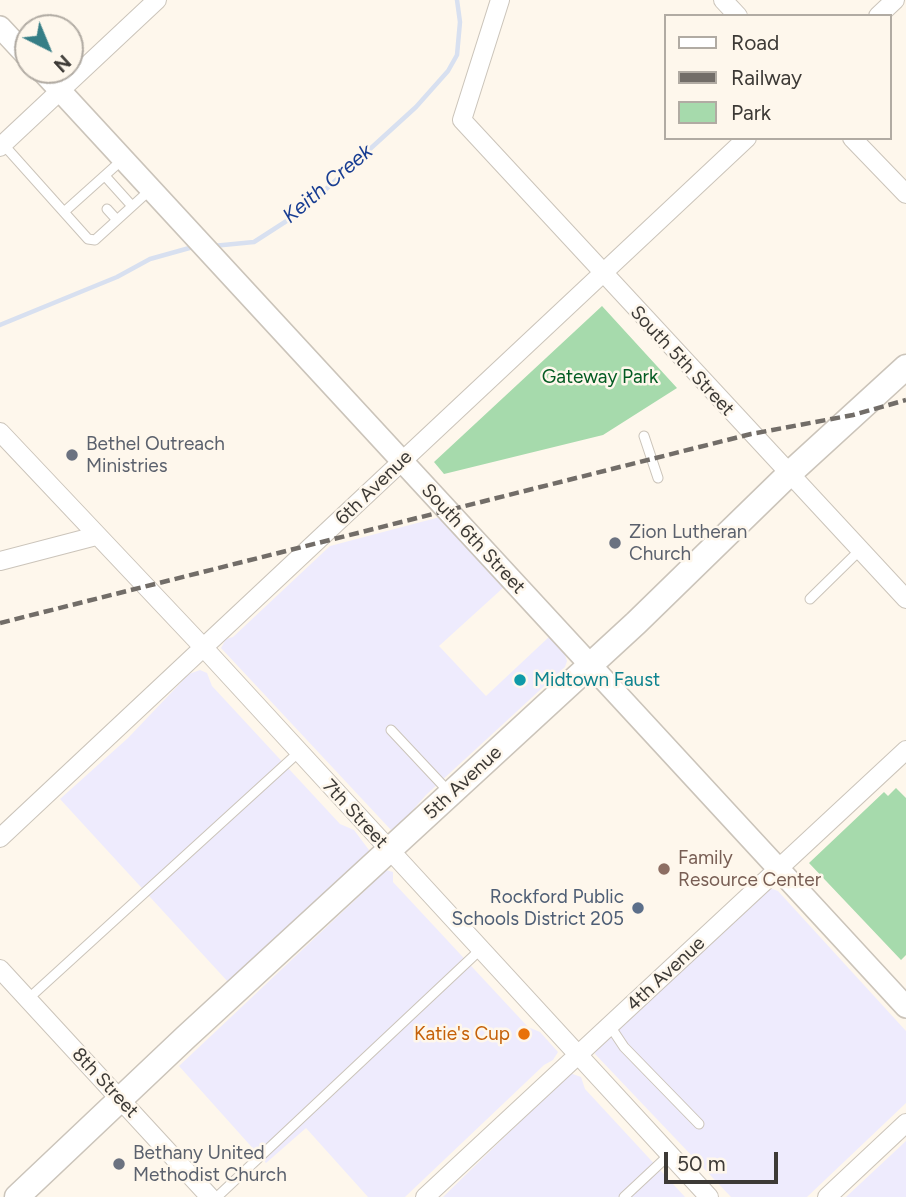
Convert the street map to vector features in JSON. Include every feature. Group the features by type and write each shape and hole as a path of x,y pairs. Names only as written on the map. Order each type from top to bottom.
{"main road":[{"name":"5th Avenue","path":"17,1197 451,795 789,474 906,367"}],"street":[{"path":"2,146 157,0"},
{"name":"South 5th Street","path":"500,0 462,120 601,274 906,599"},
{"path":"723,0 736,14"},
{"path":"880,14 895,0"},
{"path":"0,27 14,42"},
{"name":"South 6th Street","path":"55,84 122,160 906,1007"},
{"name":"6th Avenue","path":"0,838 745,140"},
{"path":"854,140 906,194"},
{"name":"7th Street","path":"0,432 204,648 709,1197"},
{"path":"0,561 96,536"},
{"name":"4th Avenue","path":"425,1197 906,750"},
{"name":"8th Street","path":"0,969 210,1197"},
{"path":"827,1197 906,1123"}],"lane":[{"path":"2,146 88,239 95,240 151,189"},
{"path":"64,212 93,193 105,176 122,160"},
{"path":"105,176 132,206"},
{"path":"107,209 117,220"},
{"path":"644,436 658,478"},
{"path":"810,599 860,550"},
{"path":"391,730 451,795"},
{"path":"28,999 299,752"},
{"path":"217,1197 481,949"},
{"path":"610,1026 624,1047 699,1125"},
{"path":"624,1197 670,1154"}],"shaded area":[{"path":"440,517 504,587 439,646 486,696 550,636 564,652 567,661 565,667 426,795 396,829 391,830 221,648 226,639 233,637 330,546"},
{"path":"200,670 207,673 212,686 340,824 354,830 369,850 368,855 229,983 60,799 128,738 189,674"},
{"path":"386,870 393,872 393,882 528,1027 540,1032 558,1052 553,1060 544,1065 405,1197 368,1197 306,1128 266,1163 179,1066 371,885 375,877"},
{"path":"770,888 778,891 906,1031 906,1103 807,1197 731,1197 595,1054 596,1049"},
{"path":"570,1073 581,1077 585,1089 685,1197 443,1197"},
{"path":"906,1141 906,1197 846,1197"}],"green space":[{"name":"Gateway Park","path":"602,306 677,388 603,435 444,474 434,462"},
{"path":"896,788 906,798 906,955 901,960 809,863 884,792 888,796"}],"waterway":[{"name":"Keith Creek","path":"213,246 254,242 302,211 416,107 448,71 457,55 460,22 457,0"},
{"name":"Keith Creek","path":"0,325 117,277 150,259 193,247"}],"railway":[{"path":"0,623 751,434 853,415 906,400"}],"place":[{"name":"Bethel Outreach Ministries","path":"72,455"},
{"name":"Zion Lutheran Church","path":"615,543"},
{"name":"Midtown Faust","path":"520,680"},
{"name":"Family Resource Center","path":"664,869"},
{"name":"Rockford Public Schools District 205","path":"638,908"},
{"name":"Katie's Cup","path":"524,1034"},
{"name":"Bethany United Methodist Church","path":"119,1164"}]}
